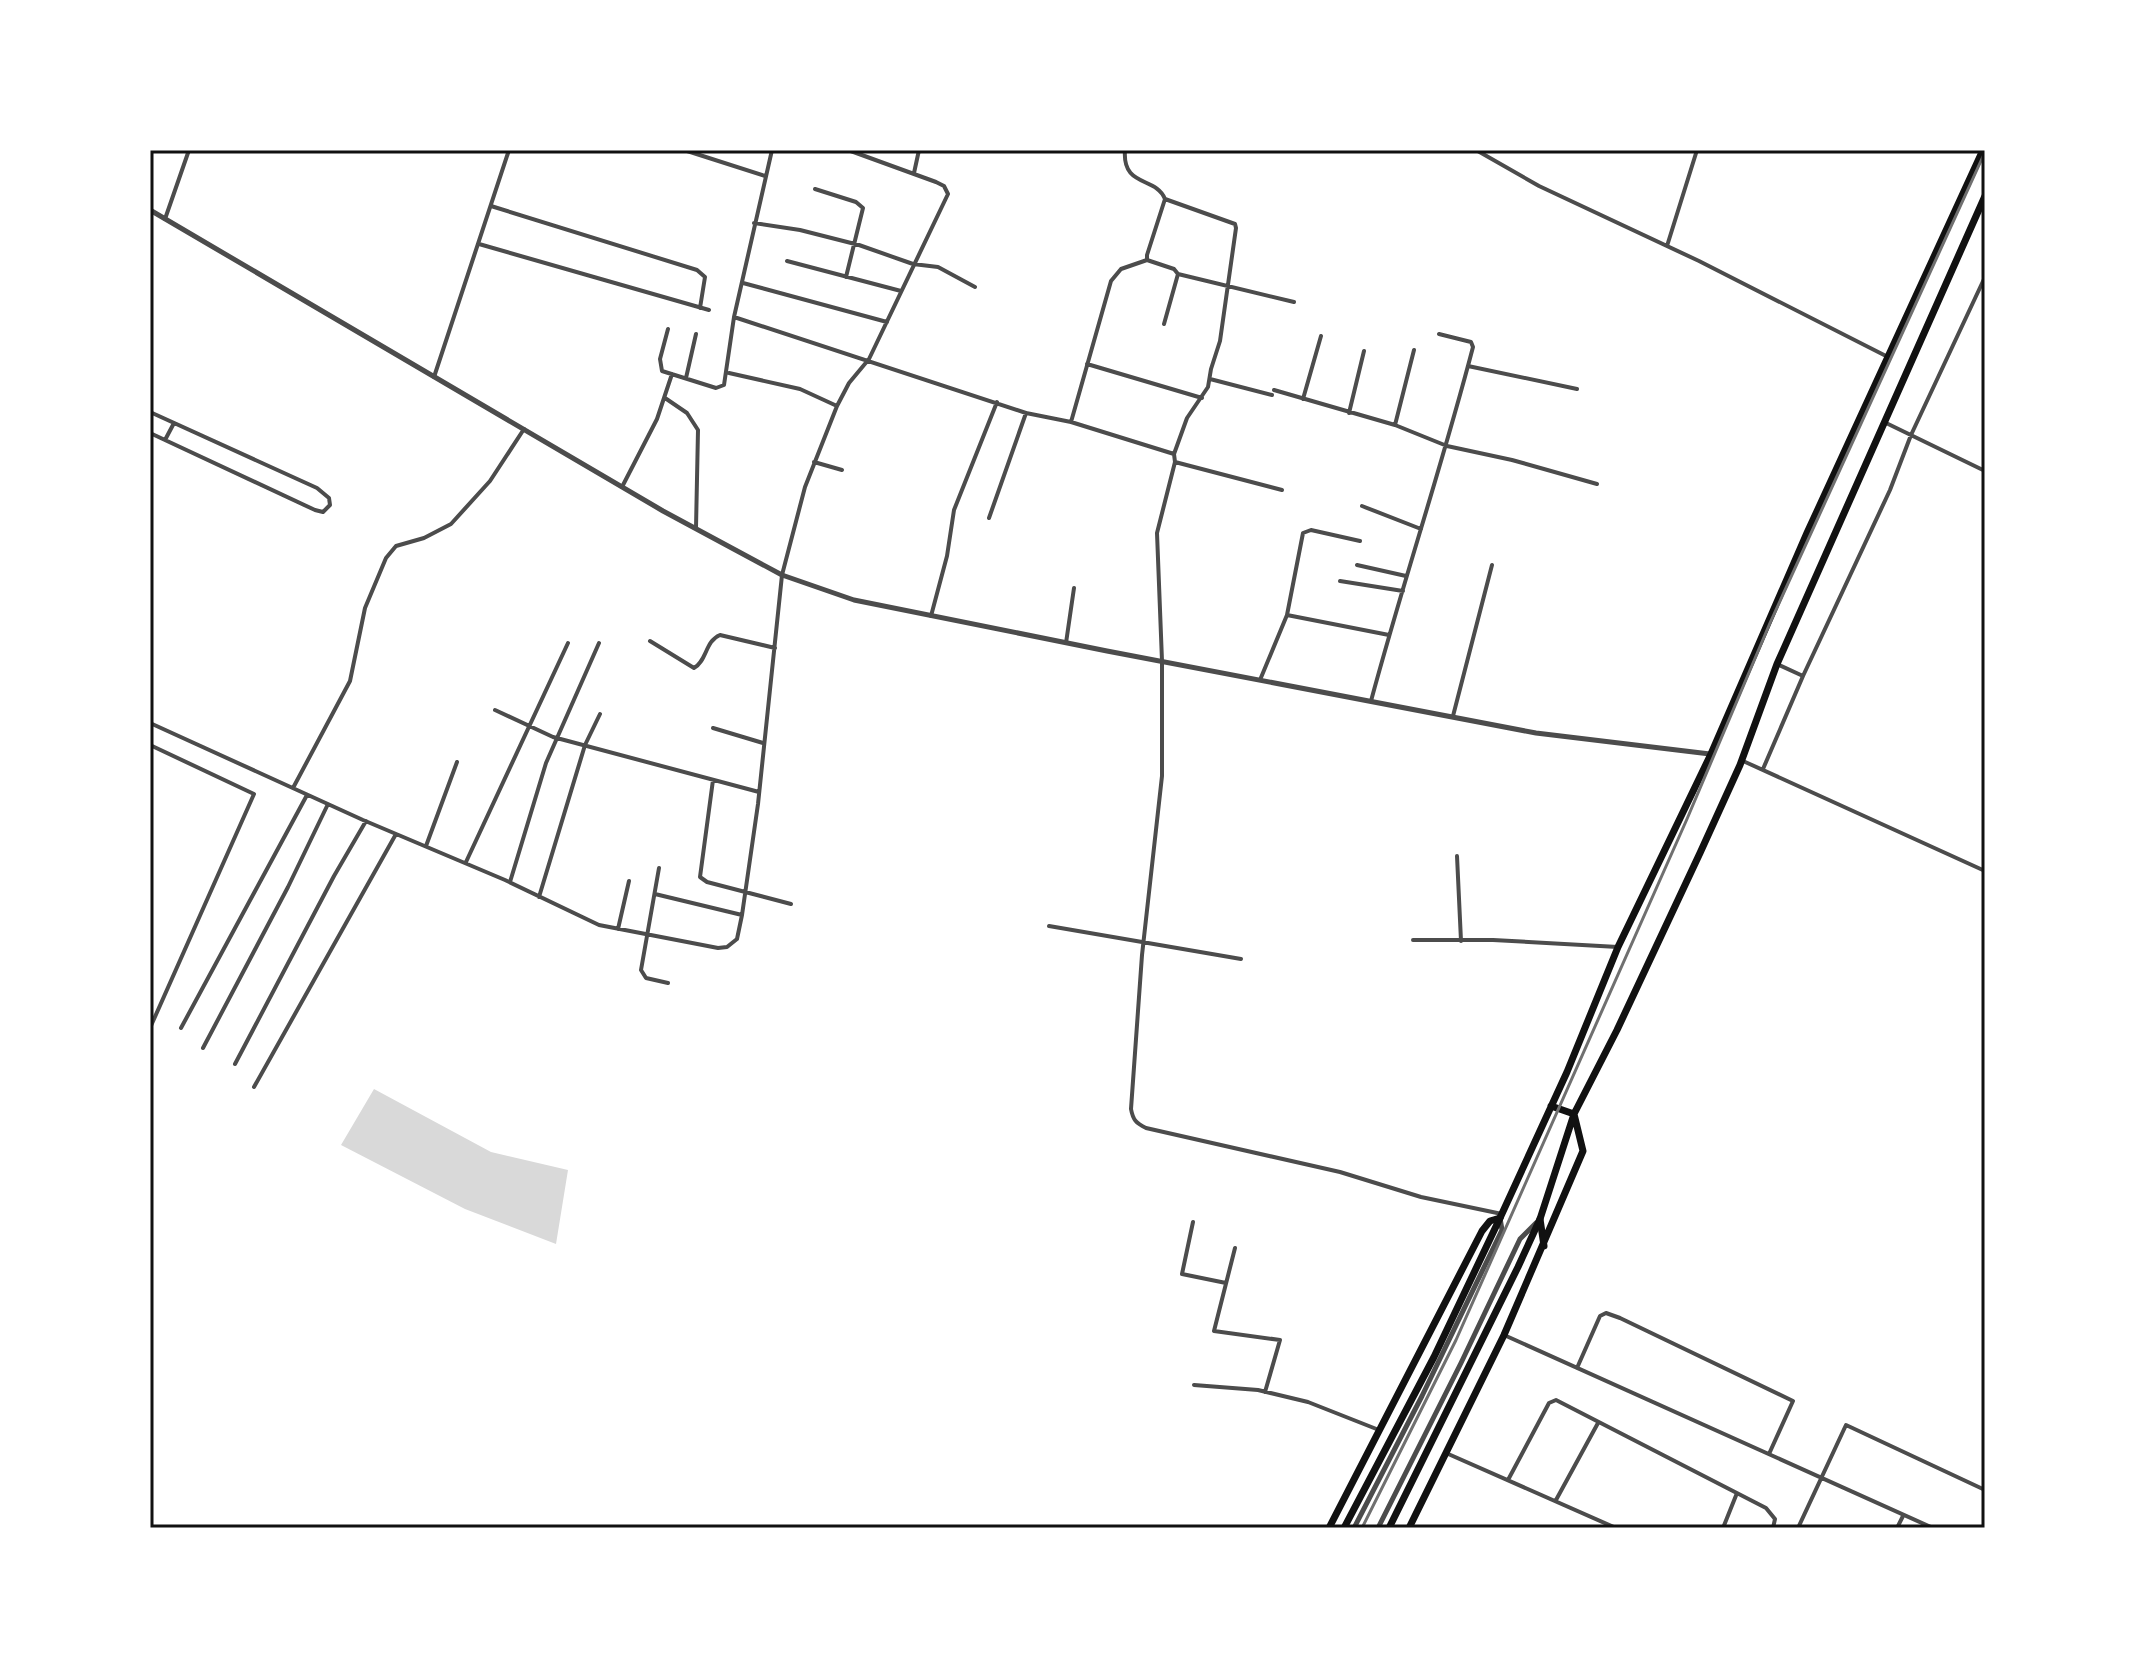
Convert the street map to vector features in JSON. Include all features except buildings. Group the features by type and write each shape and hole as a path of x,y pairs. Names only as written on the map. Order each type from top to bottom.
{"main road":[{"path":"1344,1528 1485,1252 1618,947 1711,754 1807,533 1983,150"},
{"path":"1389,1528 1540,1219 1574,1114 1660,940 1741,761 1777,664 1985,196"},
{"path":"1551,1106 1574,1114"},
{"path":"1409,1528 1504,1335 1583,1151 1574,1114"},
{"path":"1329,1528 1482,1231 1490,1221 1501,1216"},
{"path":"1540,1219 1544,1246"}],"street":[{"path":"165,219 189,150"},
{"path":"434,377 509,150"},
{"path":"684,150 765,176"},
{"path":"668,329 662,371 716,388 724,385 734,317 772,150"},
{"path":"150,723 307,795 510,882 583,919 618,929 718,948 727,947 737,939 759,792 782,575 814,462 837,406 849,383 869,359 948,194 944,186 848,150"},
{"path":"914,173 919,150"},
{"path":"1125,150 1130,173 1161,191 1165,199 1147,260"},
{"path":"1476,150 1539,186 1889,357"},
{"path":"1667,246 1697,150"},
{"path":"815,189 861,205 863,212 846,277"},
{"path":"1165,199 1235,224 1220,341 1207,392 1187,418 1174,454 1175,462 1157,533 1162,776 1144,942 1131,1109 1137,1124 1340,1172 1421,1197 1501,1216 1502,1230 1463,1313 1354,1528"},
{"path":"491,206 697,270 705,277 700,308"},
{"path":"150,210 622,487 782,575 854,600 1066,643 1536,733 1711,754"},
{"path":"754,223 800,230 855,244 913,264 938,267 975,287"},
{"path":"479,244 709,310"},
{"path":"1071,422 1111,281 1121,269 1147,260 1174,269 1178,274 1294,302"},
{"path":"787,261 901,291"},
{"path":"1164,324 1178,274"},
{"path":"1763,769 1890,490 1911,435 1985,277"},
{"path":"743,283 887,322"},
{"path":"734,317 1026,413 1071,422 1174,454"},
{"path":"686,378 696,334"},
{"path":"1371,701 1447,446 1473,347 1471,342 1439,334"},
{"path":"1303,399 1321,336"},
{"path":"1395,425 1414,350"},
{"path":"1349,413 1364,351"},
{"path":"1087,364 1202,398"},
{"path":"1468,366 1577,389"},
{"path":"728,373 800,389 837,406"},
{"path":"622,487 657,419 672,374"},
{"path":"1210,379 1303,399 1395,425 1447,446 1597,484"},
{"path":"665,398 687,413 698,430 696,529"},
{"path":"931,616 947,556 954,510 997,402"},
{"path":"150,412 317,488 329,498 330,505 323,512 315,510 150,433"},
{"path":"989,518 1026,413"},
{"path":"1884,422 1985,471"},
{"path":"165,440 174,423"},
{"path":"292,788 350,681 365,608 386,558 396,546 424,538 451,524 490,481 524,429"},
{"path":"814,462 842,470"},
{"path":"1175,462 1282,490"},
{"path":"1362,506 1421,529"},
{"path":"1260,680 1287,615 1303,533 1311,530 1360,541"},
{"path":"1357,565 1406,576"},
{"path":"1453,716 1492,565"},
{"path":"1340,581 1403,591"},
{"path":"1066,643 1074,588"},
{"path":"1287,615 1389,635"},
{"path":"650,641 694,668 701,664 712,639 720,635 775,648"},
{"path":"466,863 568,643"},
{"path":"510,882 556,738 599,643"},
{"path":"1777,664 1803,676"},
{"path":"495,710 556,738 759,792"},
{"path":"539,897 585,745 600,714"},
{"path":"713,728 763,743"},
{"path":"150,745 254,794 150,1028"},
{"path":"1741,761 1985,871"},
{"path":"426,846 457,762"},
{"path":"713,780 700,877 707,882 791,904"},
{"path":"181,1028 307,795"},
{"path":"203,1048 328,804"},
{"path":"235,1064 366,821"},
{"path":"254,1087 396,834"},
{"path":"1457,856 1461,941"},
{"path":"659,868 642,974 646,978 668,983"},
{"path":"618,929 629,881"},
{"path":"654,894 742,915"},
{"path":"1049,926 1241,959"},
{"path":"1413,940 1546,942 1618,947"},
{"path":"1378,1528 1520,1239 1540,1219"},
{"path":"1193,1222 1182,1274 1226,1283"},
{"path":"1235,1248 1214,1331 1280,1340 1265,1392"},
{"path":"1577,1368 1600,1316 1606,1313 1620,1318 1793,1401 1769,1454"},
{"path":"1504,1335 1933,1528"},
{"path":"1194,1385 1265,1392 1308,1402 1381,1431"},
{"path":"1508,1480 1549,1403 1556,1400 1772,1513 1775,1519 1773,1528"},
{"path":"1556,1500 1598,1423"},
{"path":"1798,1528 1819,1477 1846,1425 1985,1490"},
{"path":"1446,1453 1616,1528"},
{"path":"1723,1528 1737,1493"},
{"path":"1897,1528 1903,1515"}],"shaded area":[{"path":"374,1089 491,1152 568,1170 556,1244 465,1209 341,1145"}],"railway":[{"path":"1362,1528 1456,1340 1687,819 1770,623 1985,152"}]}
